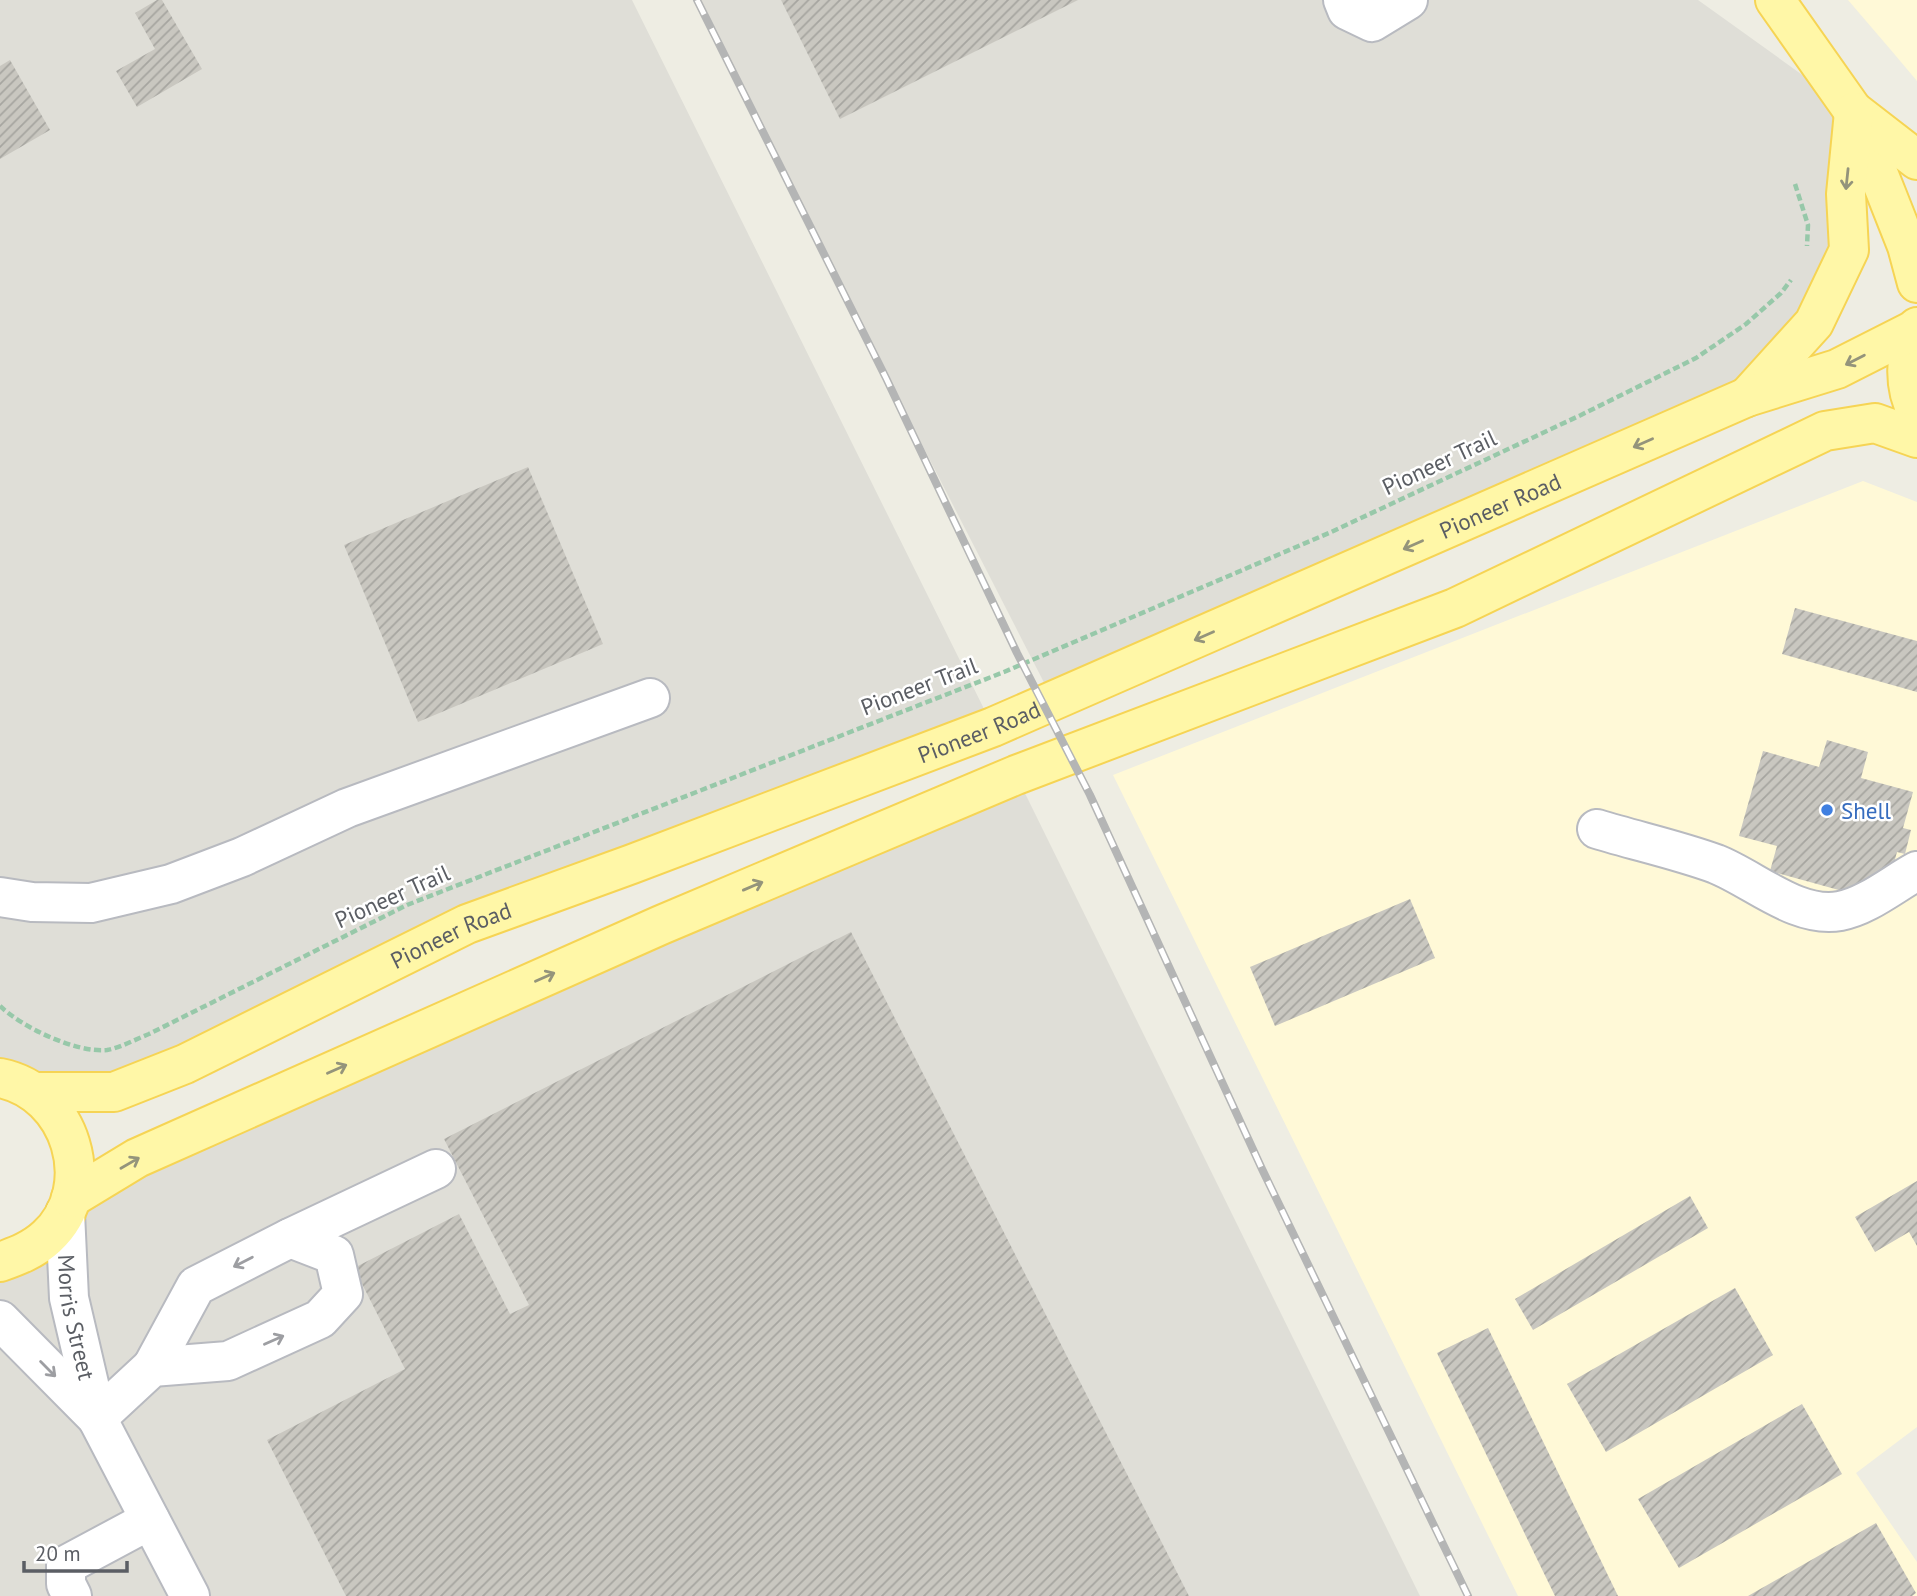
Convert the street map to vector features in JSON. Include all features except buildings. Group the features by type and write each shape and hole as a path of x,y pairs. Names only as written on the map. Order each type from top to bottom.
{"main road":[{"path":"1775,0 1854,112 1907,246 1917,283"},
{"path":"1854,112 1917,145"},
{"path":"1854,112 1917,160"},
{"path":"1747,397 1815,323 1849,250 1846,194 1854,112"},
{"path":"1916,328 1909,348 1907,369 1909,388 1917,412"},
{"name":"Pioneer Road","path":"11,1080 114,1092 184,1065 467,924 993,727 1747,397 1837,369 1916,328"},
{"path":"68,1205 137,1158 686,914 1082,748 1455,608 1825,431 1875,423 1917,438"},
{"path":"0,1262 30,1251 48,1236 68,1205 76,1168 70,1138 56,1112 11,1080"}],"street":[{"path":"1343,0 1348,9 1372,22 1408,0"},
{"path":"0,897 32,902 90,903 171,884 242,857 347,808 650,698"},
{"path":"1597,829 1716,864 1743,876 1768,893 1819,912 1841,911 1917,871"},
{"path":"97,1418 152,1367 196,1286 436,1169"},
{"name":"Morris Street","path":"68,1205 69,1298 97,1418 190,1596"},
{"path":"152,1367 228,1361 320,1320 343,1294 334,1255 290,1238"},
{"name":"Morris Street","path":"0,1320 97,1418"},
{"path":"72,1596 66,1584 66,1565 150,1520"}],"path":[{"path":"1795,184 1808,225 1808,244 1804,253"},
{"name":"Pioneer Trail","path":"0,1006 10,1016 71,1046 108,1050 149,1034 407,905 1004,672 1342,527 1696,358 1746,324 1781,293 1797,273"}],"shaded area":[{"path":"0,0 632,0 993,727 632,864 114,1092 0,1078"},
{"path":"694,0 1698,0 1854,112 1849,250 1747,397 1054,702"},
{"path":"1848,0 1917,0 1917,81 1890,49"},
{"path":"1863,481 1917,502 1917,1427 1856,1473 1917,1562 1917,1596 1518,1596 1113,775"},
{"path":"1016,775 1420,1596 0,1596 0,1262 137,1158"}],"railway":[{"path":"697,0 886,378 1017,653 1090,795 1262,1169 1468,1596"}],"place":[{"name":"Shell","path":"1827,810"}]}
